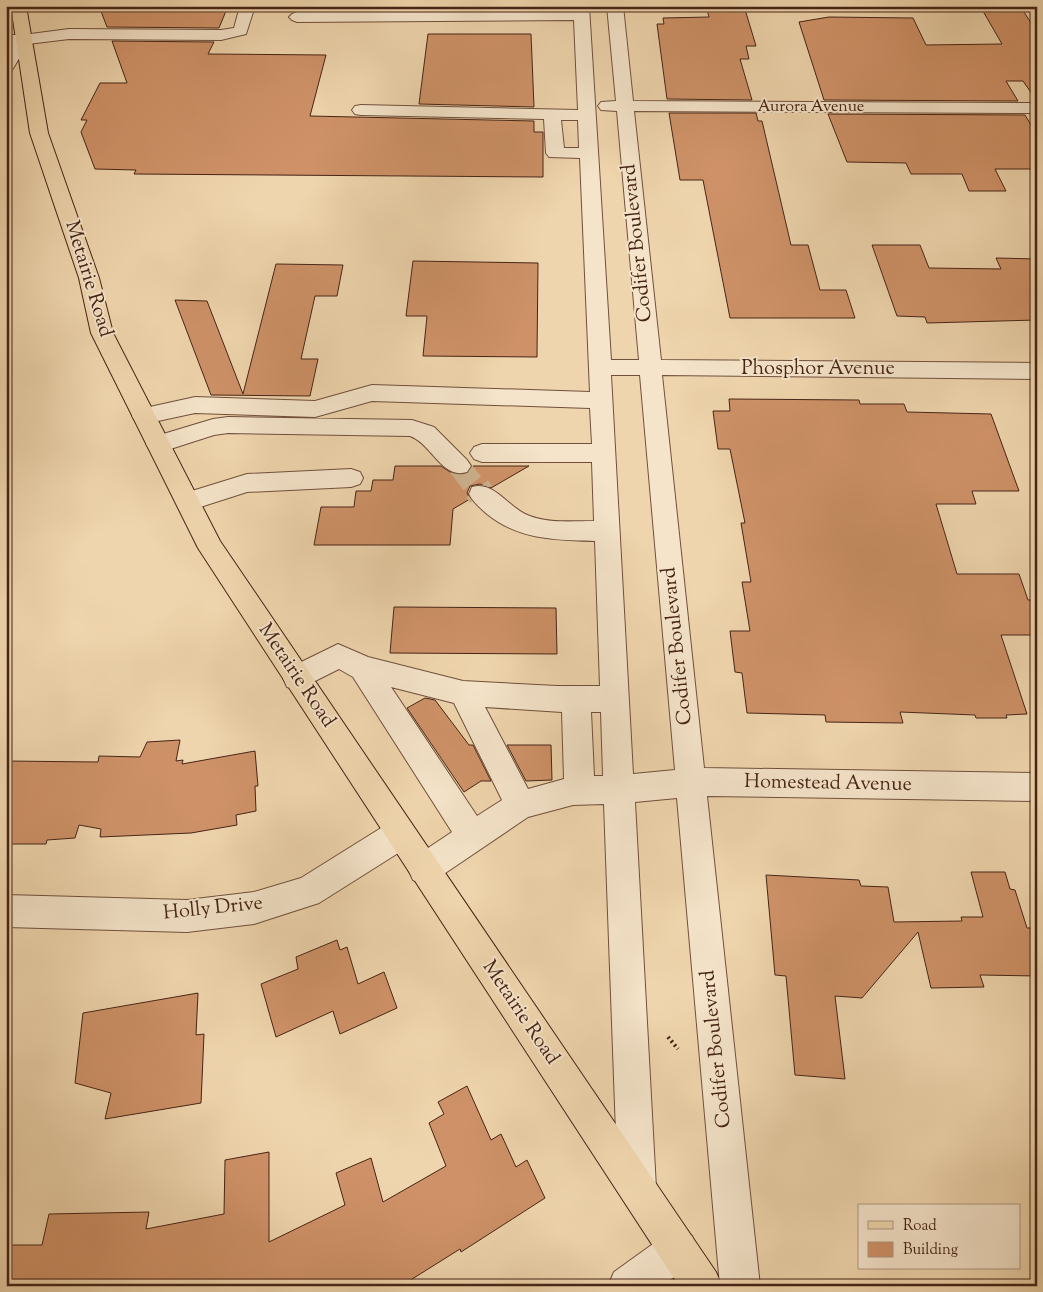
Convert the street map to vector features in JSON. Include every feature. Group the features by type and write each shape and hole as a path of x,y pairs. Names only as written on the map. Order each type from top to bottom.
{"main road":[{"name":"Metairie Road","path":"18,6 15,40 39,133 89,278 102,334 211,548 702,1286"}],"street":[{"path":"6,68 15,40 69,34 221,36 241,31 248,6"},
{"name":"Codifer Boulevard","path":"615,6 740,1286"},
{"path":"297,16 581,11"},
{"name":"Codifer Boulevard","path":"581,11 591,239 600,367 637,1188"},
{"name":"Aurora Avenue","path":"361,110 552,113 624,106 1037,108"},
{"path":"552,113 555,153 588,153"},
{"name":"Phosphor Avenue","path":"600,367 1037,371"},
{"path":"144,416 195,405 316,409 372,393 601,400"},
{"path":"158,444 213,427 228,425 412,428 426,433 459,466"},
{"path":"482,453 604,454"},
{"path":"188,502 247,483 351,478"},
{"path":"481,494 505,514 522,524 541,528 607,531"},
{"path":"298,678 338,656 362,668 463,693 576,699 615,699"},
{"path":"362,668 472,836"},
{"path":"463,693 520,805"},
{"path":"576,699 580,790"},
{"name":"Homestead Avenue","path":"424,869 520,805 580,790 619,790 691,782 1037,787"},
{"name":"Holly Drive","path":"6,911 187,916 254,908 308,892 400,834"},
{"path":"628,1286 678,1250"}],"building":[{"path":"99,6 228,6 219,28 107,27"},
{"path":"706,6 744,6 756,46 746,46 749,59 740,59 752,100 667,99 657,24 664,24 663,18 709,17"},
{"path":"980,6 1020,6 1037,32 1037,101 1023,81 1006,81 1018,101 824,100 799,22 829,17 913,18 926,45 1002,44"},
{"path":"428,34 531,34 534,107 419,104"},
{"path":"112,41 214,42 208,54 326,55 310,116 534,121 534,132 543,132 543,177 134,174 136,170 95,169 81,132 87,120 81,120 100,83 127,83"},
{"path":"669,113 756,113 758,121 762,121 791,245 808,245 820,290 846,290 855,318 730,318 703,180 680,180"},
{"path":"828,114 1025,115 1037,135 1037,169 995,169 1006,191 969,191 962,174 911,174 906,163 847,162"},
{"path":"872,245 920,245 929,268 1001,269 996,258 1037,259 1037,320 927,323 925,317 897,316"},
{"path":"413,261 538,263 537,357 423,356 427,316 406,316"},
{"path":"276,264 343,265 337,296 315,296 301,359 318,359 310,396 211,395 175,300 207,301 243,394"},
{"path":"729,399 859,400 860,404 904,404 907,412 991,414 1019,491 972,491 976,504 936,504 957,574 1019,574 1028,600 1037,600 1037,635 1001,635 1027,714 1006,715 1007,718 976,718 975,715 900,712 903,723 826,722 825,715 747,713 742,673 735,672 730,631 750,631 742,582 751,582 741,523 745,523 730,449 718,449 713,411 730,411"},
{"path":"395,466 441,466 458,475 469,473 473,466 529,466 491,488 480,484 470,486 467,493 470,499 453,509 450,545 314,545 321,507 354,507 356,491 371,491 373,480 393,480"},
{"path":"394,607 556,608 557,654 390,653"},
{"path":"425,698 435,700 469,745 473,745 491,781 481,781 464,792 407,708"},
{"path":"180,740 176,761 183,760 182,764 255,751 258,786 255,786 256,811 236,815 237,825 191,833 100,837 101,829 79,825 75,838 47,840 46,844 6,844 6,761 98,762 99,756 140,757 147,742"},
{"path":"507,745 551,745 552,780 526,781"},
{"path":"971,872 1005,872 1010,889 1015,890 1027,928 1037,928 1037,976 980,975 984,987 931,988 918,932 862,998 835,996 845,1079 795,1075 786,976 775,975 766,875 859,880 861,886 888,887 894,922 962,921 961,917 983,917"},
{"path":"337,940 340,950 347,947 358,984 384,972 397,1008 340,1034 333,1011 276,1037 261,984 298,969 296,957"},
{"path":"198,993 196,1035 204,1034 201,1103 105,1119 111,1093 75,1083 83,1013"},
{"path":"467,1086 491,1140 501,1134 516,1167 527,1160 545,1198 461,1252 460,1249 401,1286 6,1286 6,1245 42,1245 49,1214 149,1212 146,1229 224,1214 225,1160 269,1152 269,1242 345,1205 336,1173 371,1158 383,1202 446,1166 429,1123 444,1114 438,1102"}],"tunnel":[{"path":"459,466 478,491"},
{"path":"477,489 481,494"}]}
